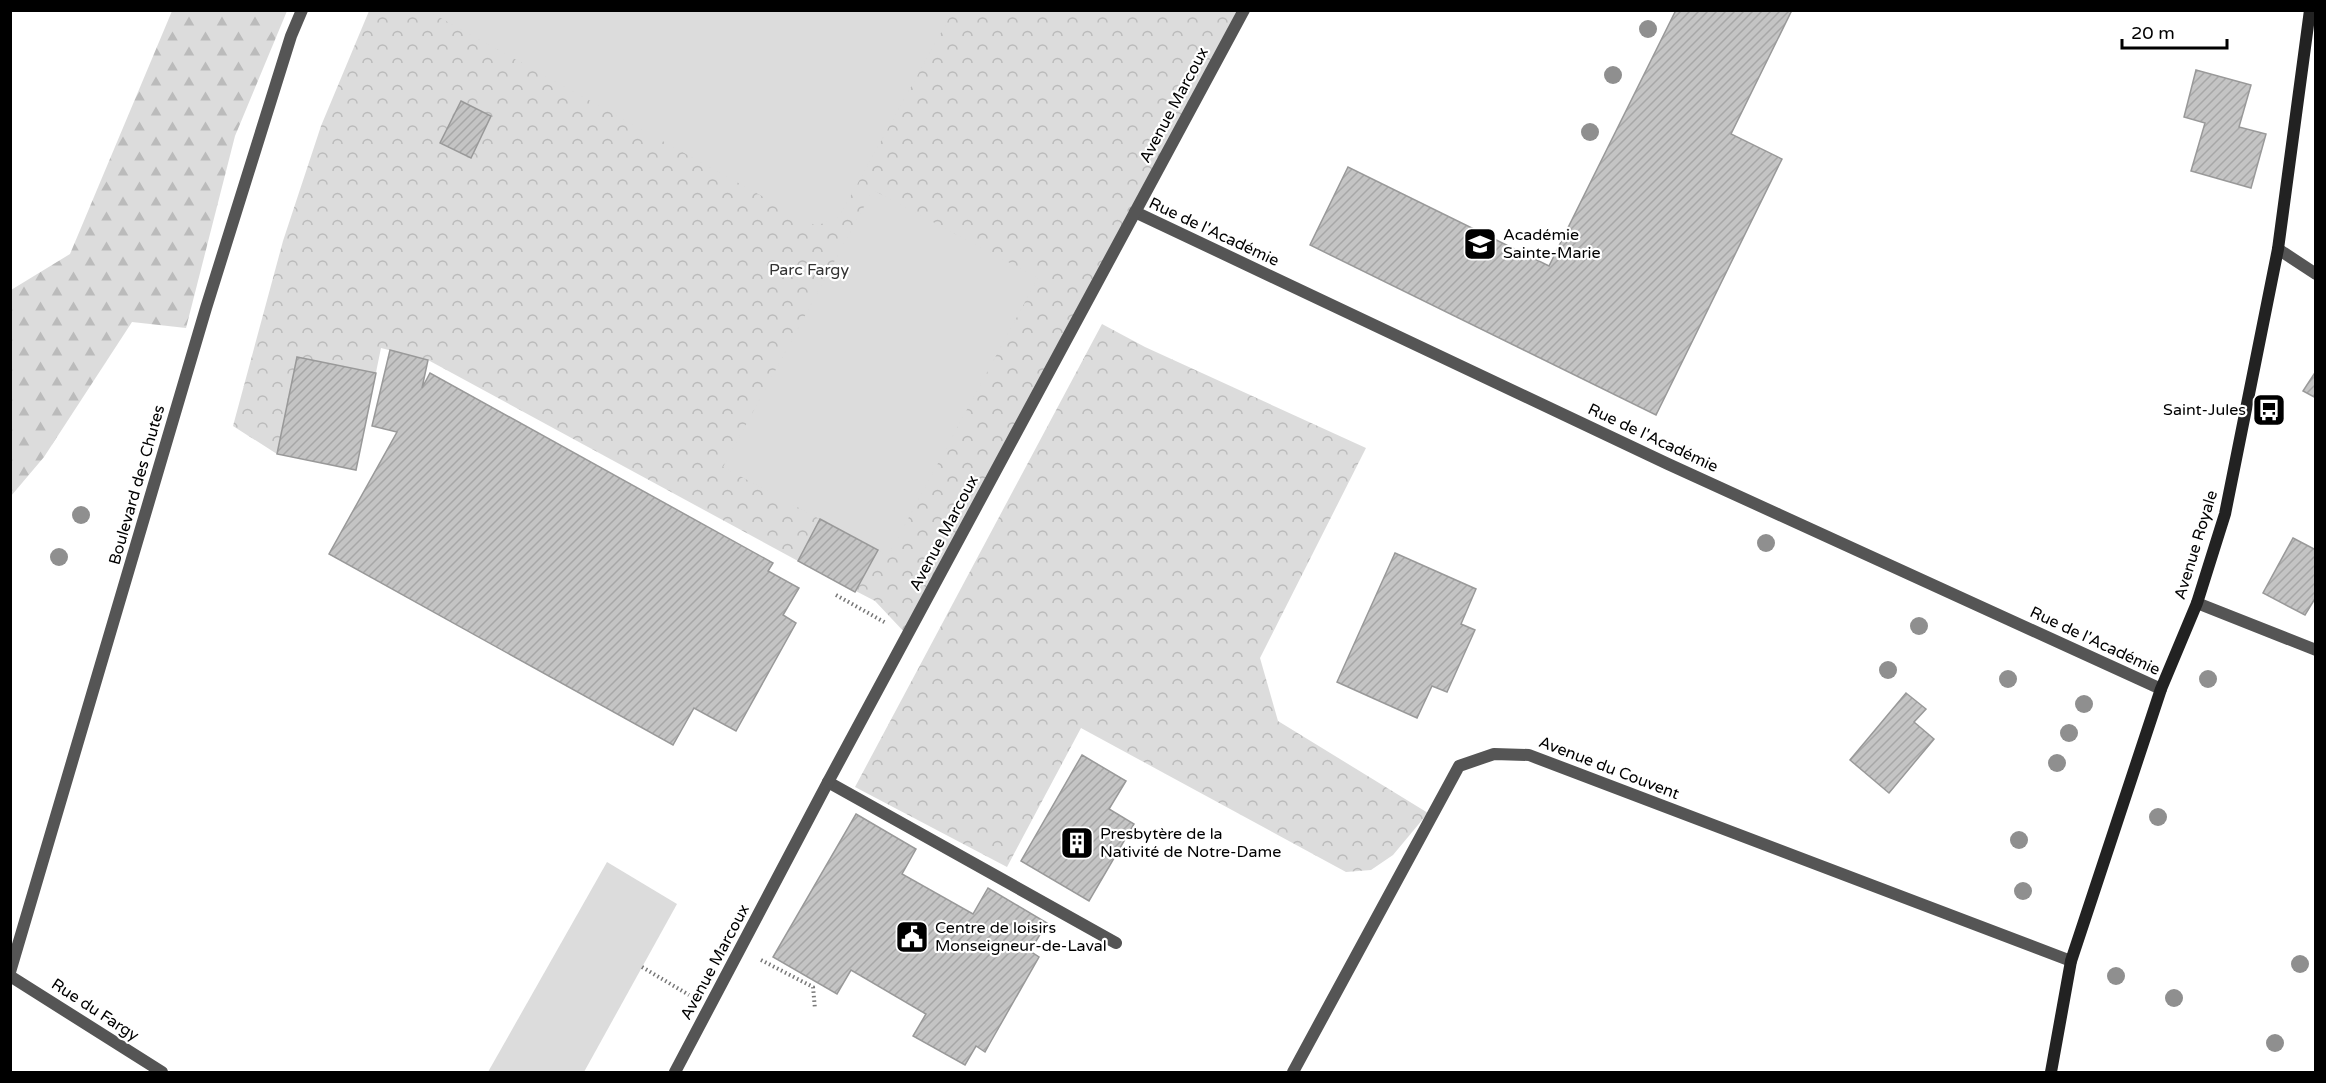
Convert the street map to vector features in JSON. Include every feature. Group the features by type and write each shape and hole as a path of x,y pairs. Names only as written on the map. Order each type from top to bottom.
{"main road":[{"name":"Avenue Royale","path":"2051,1072 2071,961 2161,689 2197,603 2225,514 2278,249 2310,10"}],"street":[{"name":"Boulevard des Chutes","path":"10,974 206,308 291,36 302,10"},
{"name":"Avenue Marcoux","path":"675,1072 828,782 1244,10"},
{"name":"Rue de l'Académie","path":"1135,212 1679,469 2161,689"},
{"path":"2278,249 2316,274"},
{"path":"2197,603 2316,650"},
{"name":"Avenue du Couvent","path":"1293,1072 1459,766 1494,753 1529,755 2071,961"},
{"path":"828,782 1116,942"},
{"name":"Rue du Fargy","path":"10,974 162,1072"}],"path":[{"path":"836,595 907,635"},
{"path":"741,948 813,987 815,1009"},
{"path":"642,968 710,1007"}],"green space":[{"path":"172,11 287,11 235,136 186,328 132,322 44,457 11,496 11,290 70,254"},
{"name":"Parc Fargy","path":"369,11 1244,11 907,635 875,601 428,360 381,348 356,470 277,454 233,426 283,241 321,126"},
{"path":"428,11 953,11 839,217 816,226"},
{"path":"873,190 1038,278 888,556 723,467"},
{"path":"1102,324 1145,347 1366,448 1260,658 1278,721 1428,813 1393,855 1371,870 1346,872 1081,728 1007,867 855,787"},
{"path":"607,862 677,904 584,1072 488,1072"}],"building":[{"path":"1676,10 1792,10 1731,134 1782,159 1656,415 1310,245 1348,167 1549,266"},
{"path":"2196,70 2251,85 2239,127 2266,134 2251,188 2191,171 2205,123 2184,117"},
{"path":"461,101 491,116 471,158 440,143"},
{"path":"390,350 428,360 422,388 430,373 773,563 768,571 799,588 783,615 796,623 736,731 694,708 673,745 329,554 397,432 372,426"},
{"path":"297,357 376,373 356,470 277,454"},
{"path":"2316,371 2316,398 2303,391"},
{"path":"820,519 878,550 855,592 798,561"},
{"path":"2293,538 2316,550 2316,597 2305,615 2263,593"},
{"path":"1395,553 1476,589 1461,624 1475,630 1447,692 1432,686 1417,718 1337,682"},
{"path":"1906,693 1926,709 1914,722 1934,739 1889,793 1850,760"},
{"name":"Presbytère de la Nativité de Notre-Dame","path":"1082,755 1126,781 1109,809 1134,824 1089,901 1021,861"},
{"name":"Centre de loisirs Monseigneur-de-Laval","path":"856,814 916,849 902,874 973,914 988,888 1047,923 1030,951 1039,957 985,1052 976,1046 965,1065 913,1036 926,1014 851,970 837,994 773,957"}],"place":[{"name":"Académie Sainte-Marie","path":"1480,244"},
{"name":"Saint-Jules","path":"2269,410"},
{"name":"Presbytère de la Nativité de Notre-Dame","path":"1077,843"},
{"name":"Centre de loisirs Monseigneur-de-Laval","path":"912,937"}]}
